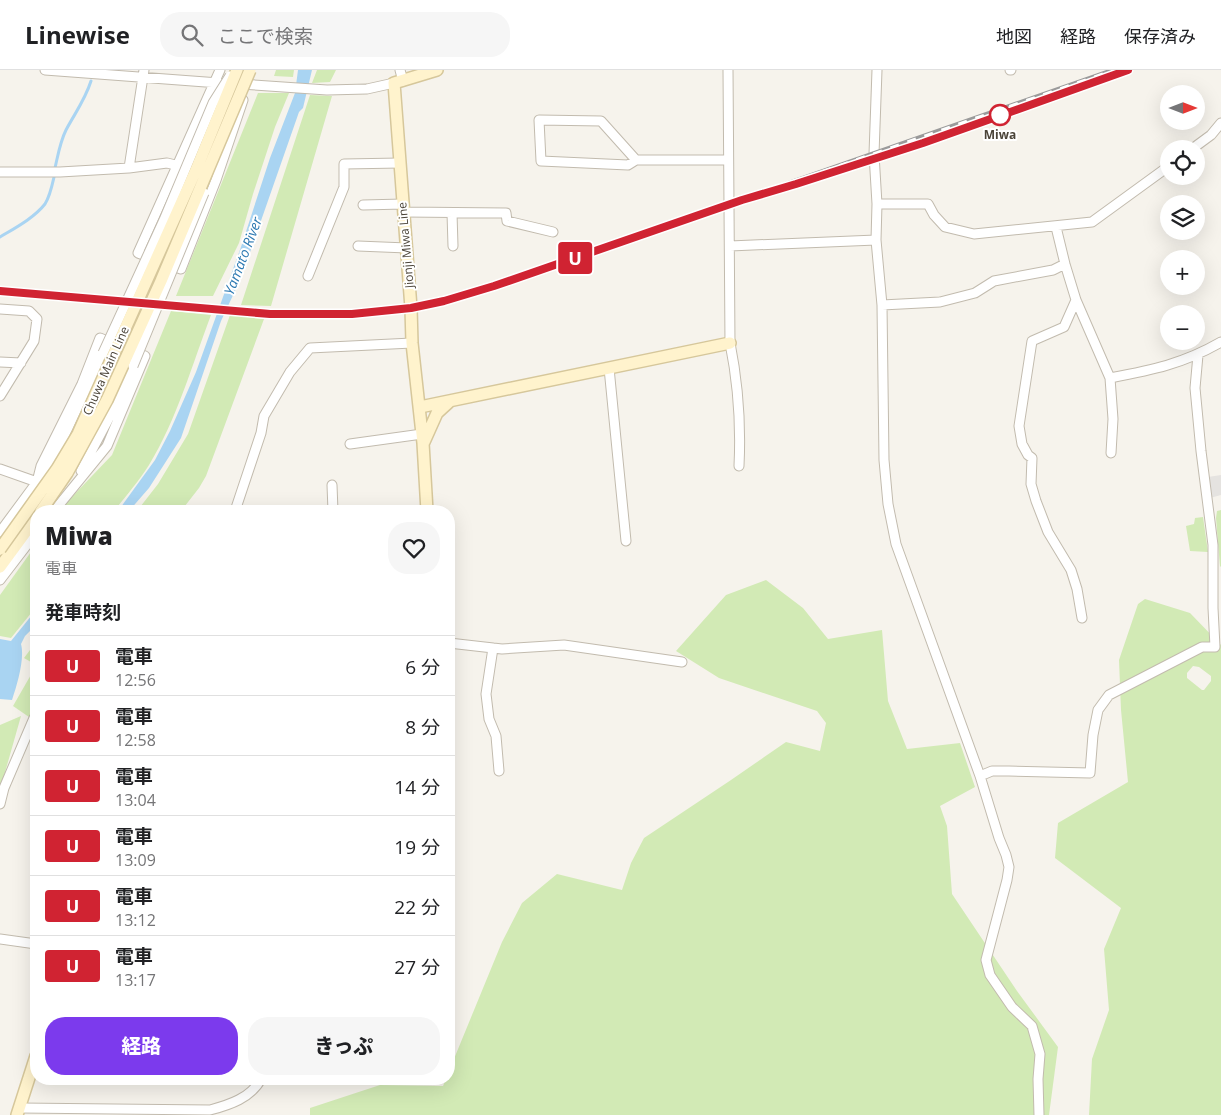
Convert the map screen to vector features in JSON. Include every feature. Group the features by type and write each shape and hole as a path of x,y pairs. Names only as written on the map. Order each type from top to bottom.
{"main road":[{"name":"Chuwa Main Line","path":"32,505 53,476 78,434 196,170 236,70"},
{"name":"Chuwa Main Line","path":"45,505 67,473 106,400 161,281 250,70"},
{"path":"399,78 437,70"},
{"name":"Jionji Miwa Line","path":"399,78 400,163 412,343 423,439 427,505"},
{"path":"420,407 730,343"},
{"path":"423,439 438,413 449,402"},
{"name":"Chuwa Main Line","path":"0,549 30,508"},
{"path":"0,567 30,526"},
{"path":"18,1111 30,1074"}],"street":[{"path":"45,70 144,74 214,83 327,90 367,89 399,78"},
{"path":"220,70 138,253 181,269 216,180 255,70"},
{"path":"0,532 4,521 37,482 57,451 164,220 214,103 236,70"},
{"path":"728,70 730,343 734,366 740,444 739,466"},
{"path":"877,70 874,154 877,204 876,240 882,304 884,460 888,504 896,544 980,776 1009,867 986,960 990,975 1012,1007 1032,1026 1040,1054 1038,1079 1040,1115"},
{"path":"129,168 144,74"},
{"path":"71,489 98,441 133,366 212,173 233,110"},
{"path":"636,160 601,122 539,120 541,161 628,165 636,160 728,160"},
{"path":"1204,140 1221,123"},
{"path":"0,172 60,172 129,168 167,163 179,165 216,180"},
{"path":"308,276 344,187 344,164 400,163"},
{"path":"877,204 928,204 934,216 945,227 974,234 1056,227 1092,222 1160,173"},
{"path":"363,205 452,213 506,213 507,221 553,232"},
{"path":"452,213 453,246"},
{"path":"1056,227 1076,300 1110,378 1113,419 1111,453"},
{"path":"730,246 876,240"},
{"path":"358,246 407,248"},
{"path":"882,304 940,302 975,293 994,281 1053,270 1065,264"},
{"path":"1076,300 1064,327 1032,341 1019,426 1022,444 1028,455 1032,458 1031,484 1036,501 1048,532 1071,570 1077,589 1082,618"},
{"path":"0,309 29,311 36,319 34,341 0,396"},
{"path":"37,482 41,466 82,384 100,338 145,356 107,446 59,505"},
{"path":"1110,378 1157,370 1198,355 1221,342"},
{"path":"237,505 261,433 264,416 290,372 310,348 412,343"},
{"path":"980,776 992,771 1090,773 1093,734 1098,710 1109,695 1202,647 1215,647 1212,608 1214,545 1201,451 1195,388 1198,355"},
{"path":"0,362 21,363"},
{"path":"609,368 626,542"},
{"path":"350,444 423,439"},
{"path":"0,469 37,482"},
{"path":"332,485 333,505"},
{"path":"0,580 30,542"},
{"path":"455,644 502,649 564,645 682,662"},
{"path":"493,648 486,694 489,719 496,736 499,771"},
{"path":"0,804 4,788 30,727"},
{"path":"0,939 30,943"},
{"path":"18,1111 210,1110 231,1104 257,1085"}],"green space":[{"path":"276,70 294,70 293,77 274,76"},
{"path":"317,70 336,70 330,82 312,83"},
{"path":"258,93 289,93 275,127 239,243 213,296 176,296"},
{"path":"310,95 332,96 271,306 241,305"},
{"path":"171,311 211,315 176,411 159,447 141,477 119,505 65,505 112,455"},
{"path":"230,315 264,319 206,476 199,488 186,505 142,505 158,484 188,434"},
{"path":"1221,510 1220,567 1216,518 1217,511"},
{"path":"1203,517 1208,552 1190,551 1186,526 1194,524 1195,518"},
{"path":"30,553 30,614 11,638 0,636 0,595"},
{"path":"766,580 803,608 828,639 882,630 888,701 907,749 960,743 975,787 940,806 947,826 952,894 1017,991 1058,1047 1049,1115 310,1115 310,1108 380,1085 455,1085 455,1056 502,942 522,903 557,874 622,890 631,863 644,838 786,742 820,751 826,723 817,711 719,678 676,651 726,595"},
{"path":"1145,599 1190,613 1221,645 1221,1115 1089,1115 1092,1059 1109,1010 1104,949 1121,908 1055,858 1058,823 1128,782 1121,710 1119,660 1138,604","holes":["1193,666 1199,667 1211,676 1211,681 1204,690 1187,678 1187,673"]},
{"path":"30,650 30,662 24,658"},
{"path":"30,676 30,716 29,717 13,706"},
{"path":"21,716 0,790 0,725"}],"shaded area":[{"path":"1221,475 1221,495 1210,498 1208,477"}],"water":[{"name":"Yamato River","path":"298,70 312,70 303,108 299,112 241,278 221,321 181,438 149,488 134,505 122,505 155,460 196,372 241,247 270,158 295,93"},
{"path":"30,617 30,631 21,644 21,664 12,700 0,699 0,639 11,641"}],"waterway":[{"path":"55,168 64,135 91,81"},
{"path":"0,237 41,209 51,191 54,177"}],"railway":[{"path":"0,291 270,314 352,314 411,308 444,301 494,286 1114,70"},
{"path":"1107,78 1128,70"}],"train":[{"name":"U","path":"0,291 270,314 352,314 411,308 471,294 742,200 923,143 1128,70"}],"place":[{"name":"Miwa","path":"1000,115"}]}
